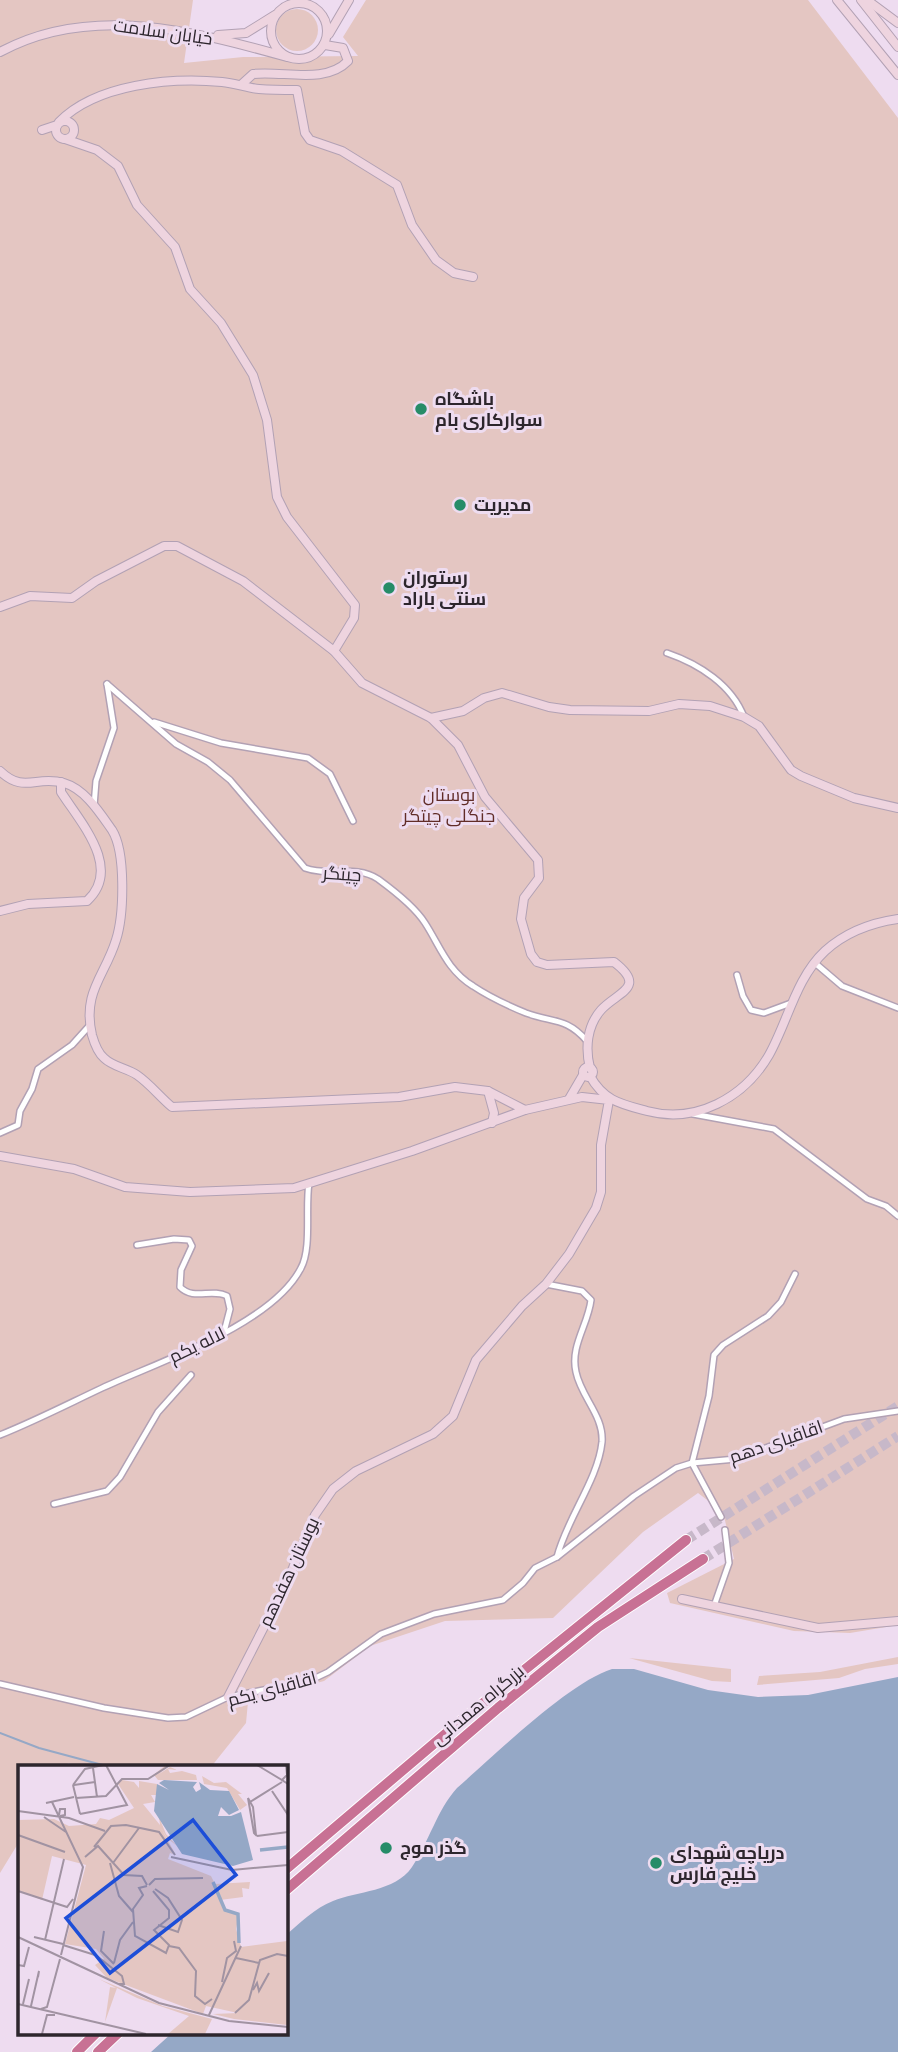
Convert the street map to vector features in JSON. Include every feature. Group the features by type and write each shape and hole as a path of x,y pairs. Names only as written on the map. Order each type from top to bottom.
{"highway":[{"name":"بزرگراه همدانی","path":"287,1868 456,1725 686,1540"},
{"name":"بزرگراه همدانی","path":"287,1889 578,1643 703,1559"},
{"path":"77,2052 94,2035"},
{"path":"98,2052 116,2035"}],"street":[{"path":"311,0 281,3 275,15 272,38 275,46 287,57 304,60 319,52 349,0"},
{"path":"837,0 898,75"},
{"path":"860,0 898,47"},
{"path":"867,0 898,23"},
{"path":"299,2 318,11 327,27 326,41"},
{"name":"خیابان سلامت","path":"0,47 56,26 94,18 112,18 227,36 246,33 275,15"},
{"name":"خیابان سلامت","path":"0,52 71,26 112,23 225,41 287,57"},
{"path":"242,84 253,74 298,76 337,69 348,61 344,48 326,41"},
{"path":"58,123 79,106 118,91 148,86 219,81 256,89 297,90 303,125 310,140 342,150 397,185 404,197 407,214 436,260 454,273 473,277"},
{"path":"61,137 74,129 79,106"},
{"path":"83,145 67,120 42,130 83,145 112,160 123,173 137,205 175,247 194,295 221,323 253,375 267,420 277,497 287,517 355,605 354,618 334,651"},
{"path":"58,123 61,137"},
{"path":"0,607 30,596 72,598 96,581 164,546 177,546 243,581 334,651 362,683 431,719 458,745 485,797 538,860 539,878 521,908 521,919 531,954 537,962 547,965 614,962 628,977 629,986 624,994 603,1007 587,1041 588,1073 609,1100"},
{"path":"667,653 701,669 722,685 738,701 744,717"},
{"name":"چیتگر","path":"94,807 96,781 114,728 107,684 176,744 208,762 230,780 305,868 318,873 359,871 376,878 424,921 440,955 472,986 524,1012 563,1021 575,1027 587,1041"},
{"path":"431,719 463,711 484,698 502,694 570,710 649,711 679,704 696,704 744,717 768,735 791,770 801,776 854,798 898,808"},
{"path":"151,721 221,743 308,758 330,774 353,821"},
{"path":"0,771 10,781 20,785 61,782 84,794 119,844 121,908 116,941 92,992 90,1025 103,1058 145,1080 172,1107 399,1097 455,1087 488,1091 525,1110"},
{"path":"0,911 28,904 87,901 100,886 100,854 61,792 61,782"},
{"path":"692,1114 726,1099 758,1070 769,1056 792,1003 824,952 856,930 898,919"},
{"path":"815,963 842,986 898,1008"},
{"path":"737,975 743,996 751,1010 764,1013 792,1003"},
{"path":"0,1133 18,1125 20,1111 32,1089 38,1069 72,1045 90,1025"},
{"path":"569,1099 588,1073"},
{"path":"488,1091 494,1113 492,1123"},
{"path":"0,1156 74,1169 125,1187 190,1192 295,1188 525,1110 569,1099 609,1100 673,1116 692,1114 774,1129 867,1199 886,1206 898,1216"},
{"name":"بوستان هفدهم","path":"228,1697 288,1580 315,1514 333,1489 356,1471 433,1434 453,1416 476,1360 522,1306 546,1284 596,1208 601,1192 601,1145 609,1100"},
{"name":"لاله یکم","path":"0,1436 188,1352 274,1299 303,1265 309,1183"},
{"path":"138,1245 174,1239 189,1240 192,1246 181,1270 180,1287 194,1294 213,1292 227,1296 230,1309 224,1332"},
{"path":"721,1517 692,1463 709,1396 714,1355 723,1345 768,1316 781,1302 795,1274"},
{"path":"546,1284 583,1291 591,1300 576,1347 575,1371 601,1431 595,1467 568,1522 557,1557"},
{"path":"54,1504 107,1491 120,1477 158,1412 191,1374"},
{"name":"اقاقیای دهم","path":"557,1557 634,1496 676,1468 692,1463 736,1459 844,1419 898,1411"},
{"path":"714,1606 729,1563 730,1551 725,1530"},
{"name":"اقاقیای یکم","path":"0,1684 104,1708 169,1718 186,1717 228,1697 309,1681 328,1672 381,1634 434,1614 503,1600 523,1583 535,1568 557,1557"},
{"path":"682,1599 818,1628 898,1621"}],"green space":[{"name":"بوستان جنگلی چیتگر","path":"0,0 193,0 184,63 243,57 358,56 343,37 366,0 808,0 898,118 898,1625 850,1633 794,1631 670,1603 667,1593 734,1559 723,1512 698,1493 643,1532 553,1618 445,1621 370,1646 324,1681 248,1702 246,1723 213,1765 18,1765 18,1844 0,1873"},
{"path":"297,9 312,15 318,30 312,45 297,51 282,45 276,30 282,15"},
{"path":"898,1657 898,1664 865,1669 839,1678 757,1685 759,1676 820,1672"},
{"path":"629,1658 731,1669 731,1682 712,1681"}],"water":[{"name":"دریاچه شهدای خلیج فارس","path":"612,1669 634,1669 708,1690 758,1697 808,1695 898,1677 898,2052 151,2052 170,2035 287,2035 287,1934 326,1904 386,1886 405,1875 457,1788 554,1704 594,1677"}],"waterway":[{"path":"0,1733 39,1748 103,1765"}],"tunnel":[{"path":"686,1540 898,1406"},
{"path":"703,1559 898,1436"}],"place":[{"name":"باشگاه سوارکاری بام","path":"421,409"},
{"name":"مدیریت","path":"460,505"},
{"name":"رستوران سنتی باراد","path":"389,588"},
{"name":"گذر موج","path":"386,1848"},
{"name":"دریاچه شهدای خلیج فارس","path":"656,1863"}]}
